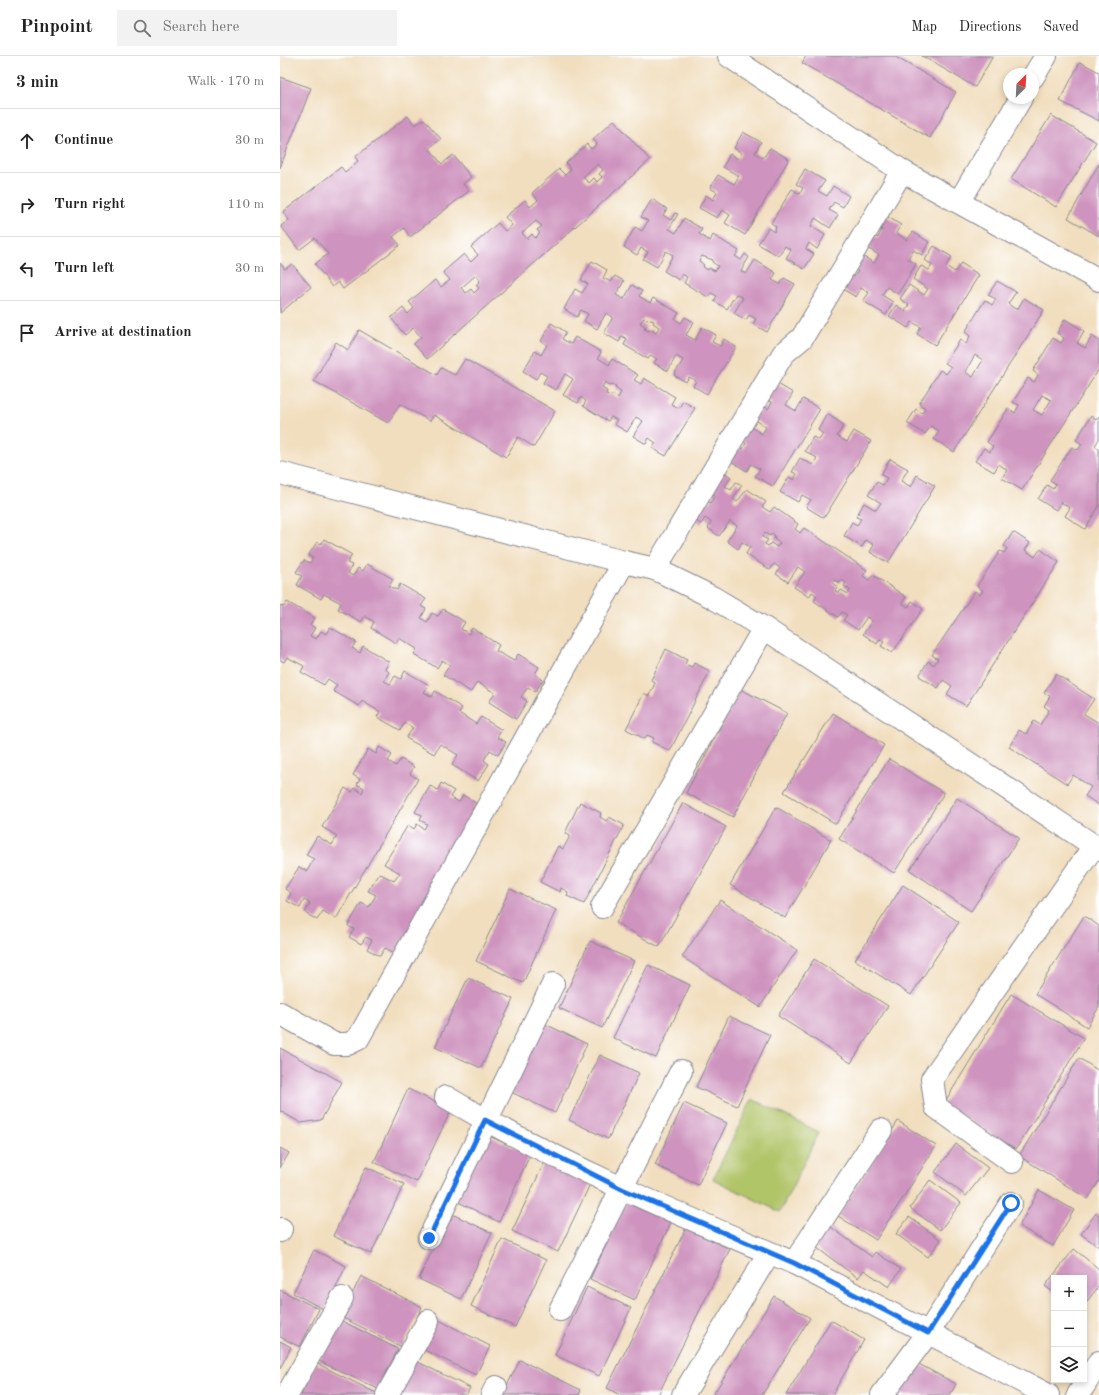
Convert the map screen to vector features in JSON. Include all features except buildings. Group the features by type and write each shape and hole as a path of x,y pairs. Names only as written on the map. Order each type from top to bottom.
{"street":[{"path":"729,56 902,171 1099,280"},
{"path":"1039,68 1046,56"},
{"path":"959,202 1017,104"},
{"path":"655,569 784,354 802,338 902,171"},
{"path":"280,473 655,569 712,597 764,628 1096,847 932,1079 936,1107 1012,1162"},
{"path":"280,1013 334,1044 348,1044 358,1039 624,562"},
{"path":"602,907 764,628"},
{"path":"429,1238 485,1120 553,984"},
{"path":"560,1310 681,1071"},
{"path":"446,1097 485,1120 622,1189 794,1263 1048,1395"},
{"path":"794,1263 881,1130"},
{"path":"882,1395 928,1333 1011,1203"},
{"path":"683,1395 769,1252"},
{"path":"287,1395 342,1298"},
{"path":"387,1395 428,1321"},
{"path":"1078,1395 1099,1362"}],"green space":[{"path":"752,1099 819,1132 780,1212 713,1179"}],"route":[{"path":"429,1238 485,1120 622,1189 794,1263 928,1333 1011,1203"}]}
